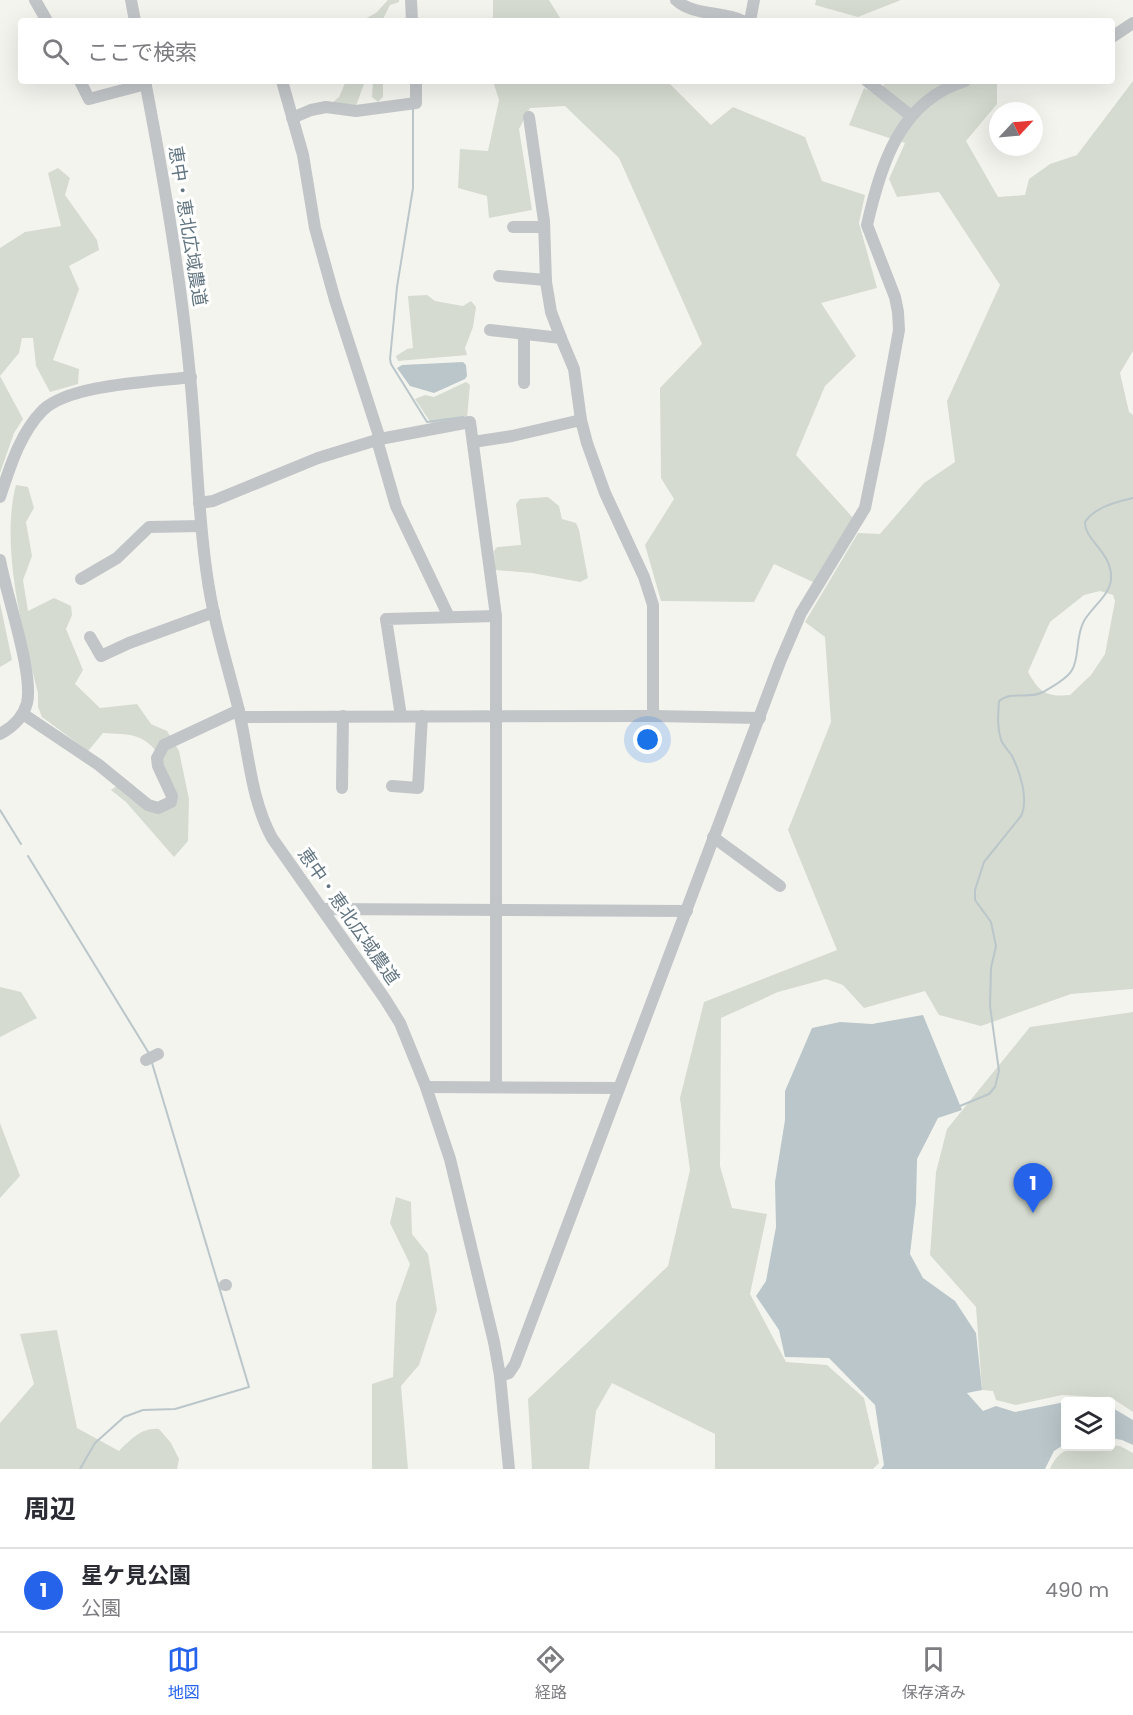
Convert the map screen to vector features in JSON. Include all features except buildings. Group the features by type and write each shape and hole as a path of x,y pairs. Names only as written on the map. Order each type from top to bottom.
{"street":[{"path":"35,0 45,18"},
{"path":"131,0 134,18"},
{"path":"411,0 412,18"},
{"path":"676,0 694,9 731,18"},
{"path":"751,18 754,0"},
{"path":"1115,35 1133,23"},
{"path":"82,84 89,99 142,84"},
{"name":"恵中・恵北広域農道","path":"145,84 174,236 190,377 199,503 207,575 239,713 254,791 264,822 277,846 375,983 400,1023 426,1087 450,1159 492,1332 500,1376 509,1469"},
{"path":"283,84 303,155 315,228 396,506 449,617"},
{"path":"292,118 326,107 356,111 416,103 416,84"},
{"path":"871,84 910,115"},
{"path":"500,1376 509,1373 515,1364 619,1088 623,1084 780,662 801,613 861,516 867,501 898,330 895,297 867,225 876,190 895,139 910,115 944,87 954,84"},
{"path":"529,117 544,227 546,280 551,312 574,369 581,420 587,443 605,493 644,577 653,605 653,716"},
{"path":"513,227 544,227"},
{"path":"499,276 546,280"},
{"path":"490,330 561,338"},
{"path":"524,334 524,383"},
{"path":"0,496 10,464 26,433 37,417 54,403 90,390 190,377"},
{"path":"473,442 512,436 581,420"},
{"path":"199,503 213,501 318,458 378,440 470,422 496,616 496,1086"},
{"path":"81,579 117,558 149,527 201,526"},
{"path":"0,560 27,679 28,693 23,714 10,728 0,734"},
{"path":"90,637 101,656 129,643 214,612"},
{"path":"401,716 386,618 496,616"},
{"path":"23,714 99,765 148,805 158,808 171,802 172,796 157,758 164,745 239,713 496,718 653,716 760,718"},
{"path":"342,788 343,716"},
{"path":"392,786 418,788 422,716"},
{"path":"713,837 780,886"},
{"path":"322,909 687,911"},
{"path":"426,1087 619,1088"}],"shaded area":[{"path":"388,0 399,0 390,5 384,18 367,18 376,13"},
{"path":"493,0 549,0 560,18 492,18"},
{"path":"816,0 901,0 858,17 815,5"},
{"path":"1133,81 1133,351 1120,373 1129,412 1133,415 1133,989 1071,994 981,1026 939,1015 925,991 864,1008 843,985 826,979 778,992 721,1018 720,1166 732,1208 767,1214 750,1294 786,1362 827,1365 864,1398 879,1463 873,1469 715,1469 715,1434 612,1383 596,1411 589,1469 532,1469 528,1399 668,1266 690,1170 680,1098 704,1002 837,950 788,830 831,722 825,637 805,622 858,533 880,534 924,483 955,462 947,401 1000,285 939,192 897,197 889,179 905,143 849,125 864,88 877,94 884,84 997,84 997,102 989,102 989,114 966,141 998,197 1025,195 1029,179 1050,164 1077,155","holes":["1100,591 1113,595 1115,601 1105,654 1091,675 1070,695 1044,692 1036,685 1028,672 1050,622 1084,595"]},
{"path":"345,84 364,84 356,106 332,103 339,97"},
{"path":"373,84 383,84 383,97 378,102 372,97"},
{"path":"494,84 670,84 711,125 733,107 805,137 822,181 865,195 859,223 877,288 821,303 856,356 825,386 796,455 855,520 815,583 774,564 754,602 661,601 645,545 674,499 661,478 660,388 702,344 619,158 565,106 530,108 519,129 532,210 489,218 487,196 458,188 460,149 488,151 499,100"},
{"path":"58,168 70,178 65,195 97,240 99,250 69,266 79,289 53,360 79,369 78,384 50,392 36,366 33,338 22,338 19,353 0,376 0,248 25,232 61,226 48,173"},
{"path":"427,295 435,301 463,306 471,301 476,307 473,327 465,348 467,355 398,361 396,356 413,348 408,296"},
{"path":"463,362 466,365 465,379 434,393 410,386 397,368 402,365"},
{"path":"0,376 23,419 14,433 0,473"},
{"path":"466,382 470,385 467,418 433,426 415,399 425,395 434,397"},
{"path":"16,485 28,487 34,508 26,522 32,556 23,580 28,611 54,598 71,606 72,615 66,629 83,670 75,684 100,708 137,704 151,724 167,731 179,751 189,799 188,841 174,857 126,802 111,790 118,785 154,813 175,797 164,763 154,749 136,736 103,733 88,751 42,717 38,707 38,693 15,589 11,535"},
{"path":"548,497 559,506 562,519 576,523 579,530 588,578 580,582 532,573 495,570 494,551 497,547 521,545 516,504 520,499"},
{"path":"0,603 12,660 0,667"},
{"path":"0,987 21,992 37,1018 0,1037"},
{"path":"1133,1012 1133,1412 1115,1400 1115,1397 1062,1395 1016,1405 996,1400 993,1391 982,1390 976,1307 930,1255 936,1172 947,1129 1030,1027"},
{"path":"923,1015 962,1110 938,1118 917,1159 916,1203 910,1254 923,1278 955,1301 976,1333 982,1390 967,1393 983,1411 996,1406 1015,1412 1061,1403 1061,1447 1054,1451 1045,1469 881,1469 884,1465 875,1405 829,1358 785,1357 779,1330 756,1296 766,1281 776,1227 775,1182 785,1120 785,1091 812,1028 840,1022 872,1024"},
{"path":"0,1123 20,1176 0,1198"},
{"path":"396,1197 411,1202 412,1234 428,1254 437,1310 419,1365 401,1386 408,1469 372,1469 372,1384 393,1377 396,1303 410,1264 390,1223"},
{"path":"57,1330 77,1428 119,1451 142,1432 159,1429 171,1443 179,1459 177,1469 0,1469 0,1423 34,1384 20,1334"},
{"path":"1115,1409 1133,1420 1133,1445 1115,1439"},
{"path":"1115,1445 1120,1446 1133,1453 1133,1469 1050,1469 1060,1454 1065,1451 1115,1451"}],"waterway":[{"path":"413,108 413,188 397,287 390,359 427,422 463,417"},
{"path":"960,1106 989,1094 995,1087 999,1071 990,1006 991,968 996,946 991,922 975,900 975,890 984,862 1021,816 1024,802 1018,770 1000,735 999,701 1009,696 1043,692 1063,680 1072,670 1081,627 1107,590 1111,579 1108,562 1089,535 1085,522 1094,512 1113,503 1133,498"},
{"path":"0,810 21,844"},
{"path":"28,856 150,1055"},
{"path":"80,1469 95,1443 124,1417 143,1410 175,1409 249,1387 152,1063"}],"place":[{"name":"星ケ見公園","path":"1033,1213"}]}
